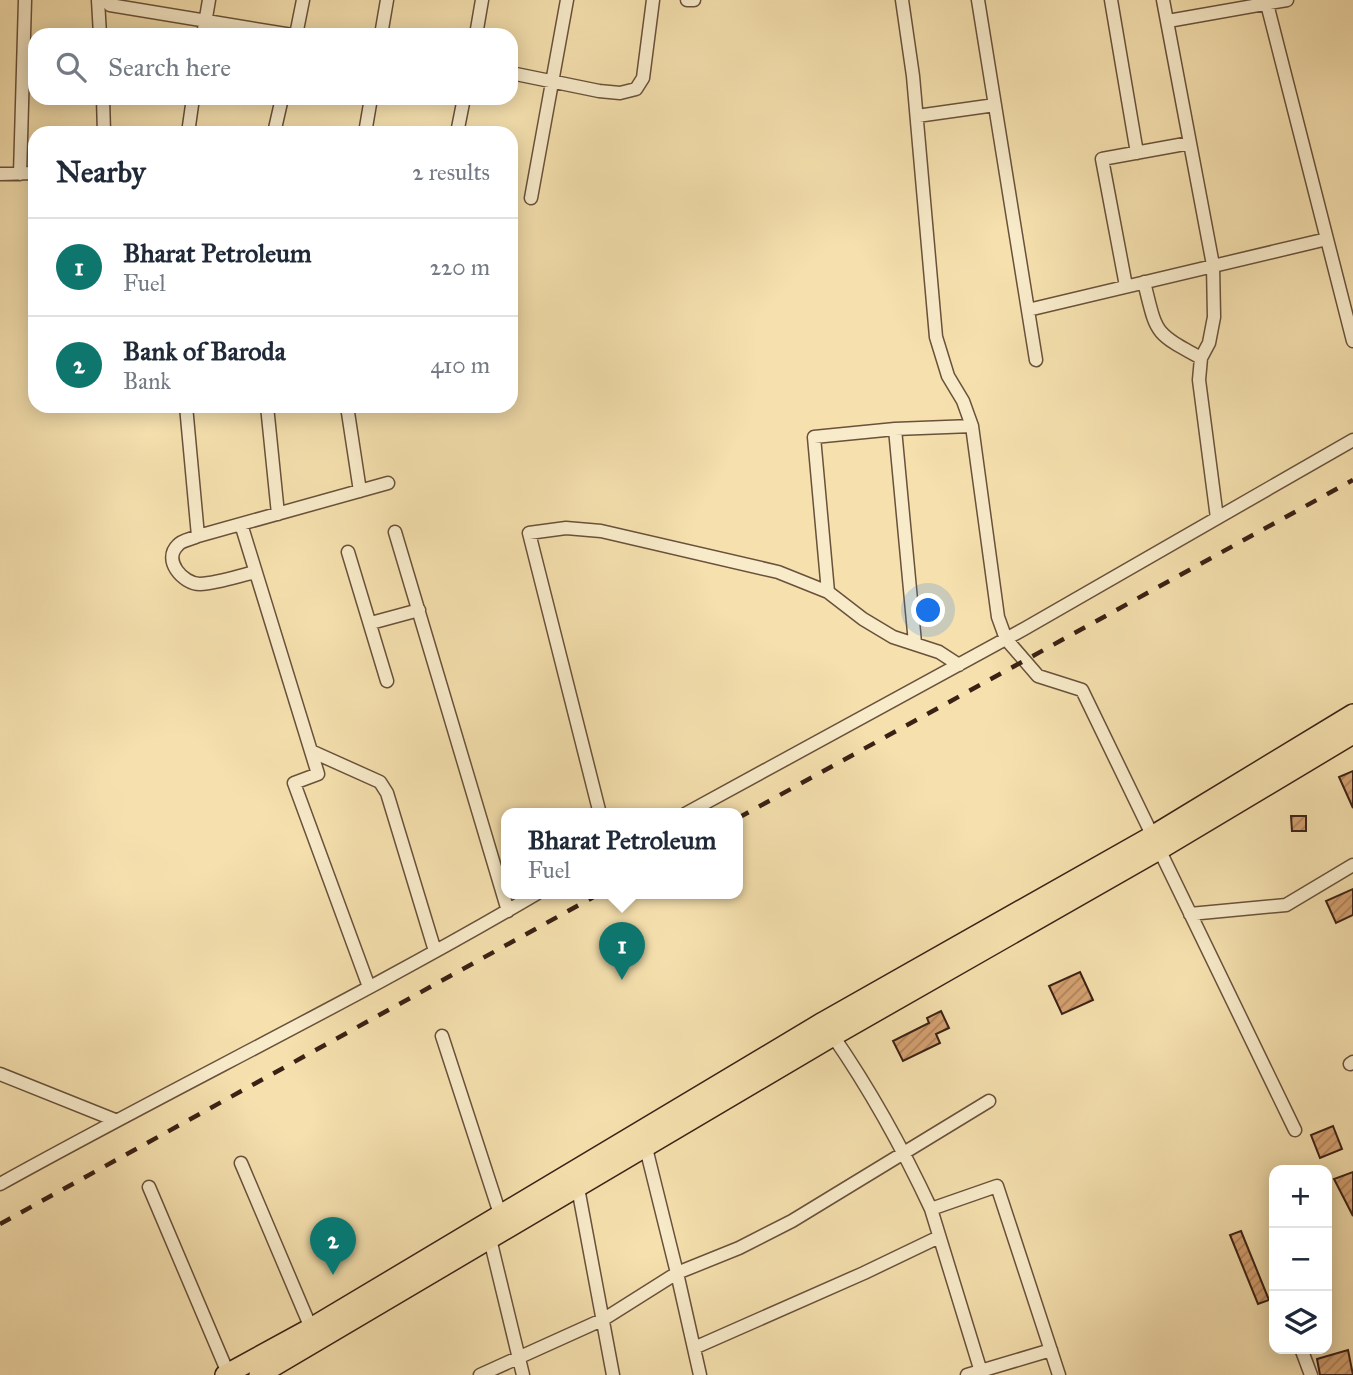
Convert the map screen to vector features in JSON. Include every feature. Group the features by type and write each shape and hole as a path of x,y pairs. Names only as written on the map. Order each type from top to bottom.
{"main road":[{"path":"265,1373 1156,843 1353,714"},
{"path":"227,1374 311,1328 823,1022 1353,734"}],"street":[{"path":"20,174 25,0"},
{"path":"98,0 100,28"},
{"path":"110,0 110,5 250,28"},
{"path":"204,28 209,0"},
{"path":"296,28 303,0"},
{"path":"382,28 387,0"},
{"path":"477,28 482,0"},
{"path":"531,198 567,0"},
{"path":"518,74 620,93 636,89 643,78 653,0"},
{"path":"687,0 694,0"},
{"path":"902,0 917,116 936,337 948,376 963,401 972,426 998,617 1006,639 1038,676 1082,690 1295,1130"},
{"path":"978,0 1036,360"},
{"path":"1111,0 1137,153"},
{"path":"1163,0 1213,265 1214,317 1209,343 1201,358 1199,380 1217,518"},
{"path":"1168,21 1287,0"},
{"path":"1266,2 1353,341"},
{"path":"103,105 104,126"},
{"path":"189,126 192,105"},
{"path":"276,126 280,105"},
{"path":"366,126 370,105"},
{"path":"458,126 463,105"},
{"path":"917,116 995,105"},
{"path":"1126,286 1102,159 1190,143"},
{"path":"0,174 28,173"},
{"path":"1028,310 1327,239"},
{"path":"1143,282 1157,329 1168,340 1201,358"},
{"path":"187,413 198,536"},
{"path":"268,413 278,513"},
{"path":"348,413 360,491"},
{"path":"828,592 814,437 895,429 972,426"},
{"path":"895,429 915,643"},
{"path":"696,808 1006,639 1353,440"},
{"path":"256,572 201,584 188,582 178,573 173,562 174,551 179,544 198,536 388,483"},
{"path":"240,524 318,774 294,783 369,987"},
{"path":"598,808 529,534 566,528 601,531 778,572 828,592 893,637 939,652 959,665"},
{"path":"395,531 501,887"},
{"path":"348,552 387,681"},
{"path":"371,623 419,611"},
{"path":"311,751 380,782 387,793 435,951"},
{"path":"1190,914 1286,905 1353,864"},
{"path":"504,899 508,911"},
{"path":"0,1184 528,899"},
{"path":"442,1036 500,1214"},
{"path":"833,1036 858,1071 904,1152 931,1209 981,1373"},
{"path":"0,1074 115,1120"},
{"path":"480,1375 604,1319 677,1273 738,1248 792,1221 989,1101"},
{"path":"646,1147 700,1375"},
{"path":"241,1163 311,1328"},
{"path":"931,1209 997,1186 1059,1375"},
{"path":"149,1188 227,1374"},
{"path":"578,1188 604,1319 612,1375"},
{"path":"694,1348 939,1237"},
{"path":"490,1239 523,1375"},
{"path":"967,1375 1051,1350"},
{"path":"1303,1354 1311,1375"}],"building":[{"path":"1353,771 1353,808 1339,777"},
{"path":"1291,816 1306,816 1306,831 1292,831"},
{"path":"1353,889 1353,915 1336,923 1326,901"},
{"path":"1080,972 1093,1000 1062,1014 1049,986"},
{"path":"941,1011 949,1028 936,1034 940,1043 903,1061 893,1041 929,1023 927,1018"},
{"path":"1333,1126 1342,1149 1320,1158 1311,1135"},
{"path":"1353,1172 1353,1216 1334,1179"},
{"path":"1241,1231 1269,1300 1258,1304 1230,1235"},
{"path":"1348,1350 1353,1375 1320,1375 1317,1359"}],"railway":[{"path":"743,815 1353,480"},
{"path":"0,1224 590,899"}],"place":[{"name":"Bharat Petroleum","path":"622,980"},
{"name":"Bank of Baroda","path":"333,1275"}]}
